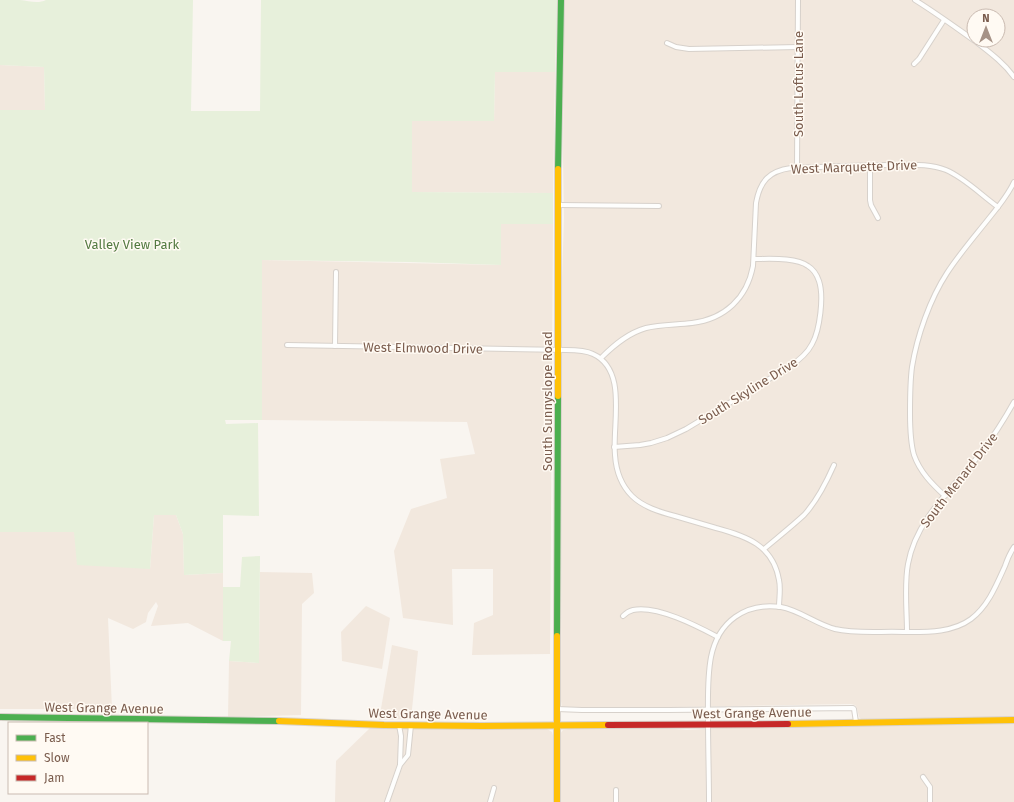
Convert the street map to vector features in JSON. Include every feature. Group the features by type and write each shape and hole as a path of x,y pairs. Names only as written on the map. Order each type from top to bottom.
{"street":[{"name":"South Sunnyslope Road","path":"557,802 558,205 561,0"},
{"name":"South Loftus Lane","path":"797,168 798,0"},
{"path":"915,0 990,52 1004,64 1014,77"},
{"path":"914,64 919,59 944,20"},
{"path":"667,43 676,47 689,49 798,47"},
{"name":"West Marquette Drive","path":"601,358 618,343 629,335 638,331 657,326 704,321 726,310 735,302 744,292 751,276 754,259 756,203 758,193 767,178 773,173 782,169 922,165 939,168 956,175 998,207"},
{"path":"870,166 870,200 878,218"},
{"path":"945,496 925,476 914,456 910,429 912,366 923,324 941,282 962,252 1007,195 1014,182"},
{"path":"558,205 658,206"},
{"name":"South Skyline Drive","path":"614,447 651,443 667,438 686,429 789,367 806,353 817,334 820,319 819,280 814,271 808,265 801,262 754,259"},
{"path":"335,346 336,272"},
{"name":"West Elmwood Drive","path":"287,345 558,349 579,350 594,354 601,358"},
{"path":"601,358 609,369 615,382 616,409 614,447 616,464 621,480 630,494 639,502 653,509 733,532 754,541 764,549 777,571 780,588 779,607"},
{"name":"South Menard Drive","path":"907,632 908,565 921,528 926,519 996,433 1014,402"},
{"path":"764,549 795,523 812,505 824,486 834,465"},
{"path":"709,802 708,681 711,658 718,637 728,624 739,614 751,608 779,607 791,610 835,629 907,632 953,628 970,620 986,604 1014,548"},
{"path":"623,616 628,612 637,609 659,612 677,617 718,637"},
{"name":"West Grange Avenue","path":"557,709 708,710 853,708 856,722"},
{"name":"West Grange Avenue","path":"0,717 277,721 399,725 708,725 1014,720"},
{"path":"387,802 400,765 401,736 399,725"},
{"path":"400,765 408,755 411,725"},
{"path":"923,777 930,787 930,802"},
{"path":"490,802 494,788"},
{"path":"616,790 616,802"}],"shaded area":[{"path":"564,0 1014,0 1014,717 861,719 855,705 851,704 562,708 562,279 564,218"},
{"path":"0,65 44,67 45,110 0,110"},
{"path":"495,72 555,72 553,193 412,192 412,120 494,121"},
{"path":"501,224 553,224 550,654 472,655 474,623 493,615 493,569 452,569 453,625 403,618 394,551 411,509 447,498 440,459 475,454 467,422 262,420 262,260 501,265"},
{"path":"154,515 176,515 183,534 184,575 223,573 223,641 188,623 151,626 158,606 156,602 148,613 146,622 133,629 108,618 112,709 0,709 0,532 74,532 150,569"},
{"path":"260,572 312,573 314,593 302,604 301,715 228,717 229,661 259,663"},
{"path":"366,606 390,618 382,669 342,661 341,632"},
{"path":"392,645 418,651 411,719 379,720"},
{"path":"1014,722 1014,802 560,802 560,734 563,730 664,728 687,730 740,727"},
{"path":"371,727 547,729 552,732 554,739 555,802 335,802 336,761"}],"green space":[{"name":"Valley View Park","path":"0,0 37,2 46,0 193,0 191,111 260,111 261,0 557,0 555,72 495,72 494,121 412,121 412,192 553,193 553,224 501,224 501,265 262,260 262,420 225,420 226,424 258,423 259,516 223,515 223,573 184,575 183,534 176,515 154,515 150,569 77,565 74,532 0,532 0,110 45,110 44,67 0,65"},
{"path":"260,556 259,663 229,661 231,641 223,641 223,587 240,587 242,557"}],"traffic: fast":[{"path":"558,169 561,0"},
{"path":"557,636 558,396"},
{"path":"0,717 279,721"}],"traffic: slow":[{"path":"558,169 558,396"},
{"path":"557,636 557,802"},
{"path":"788,724 1014,720"},
{"path":"279,721 384,725 608,725"}],"traffic: jam":[{"path":"608,725 788,724"}]}
